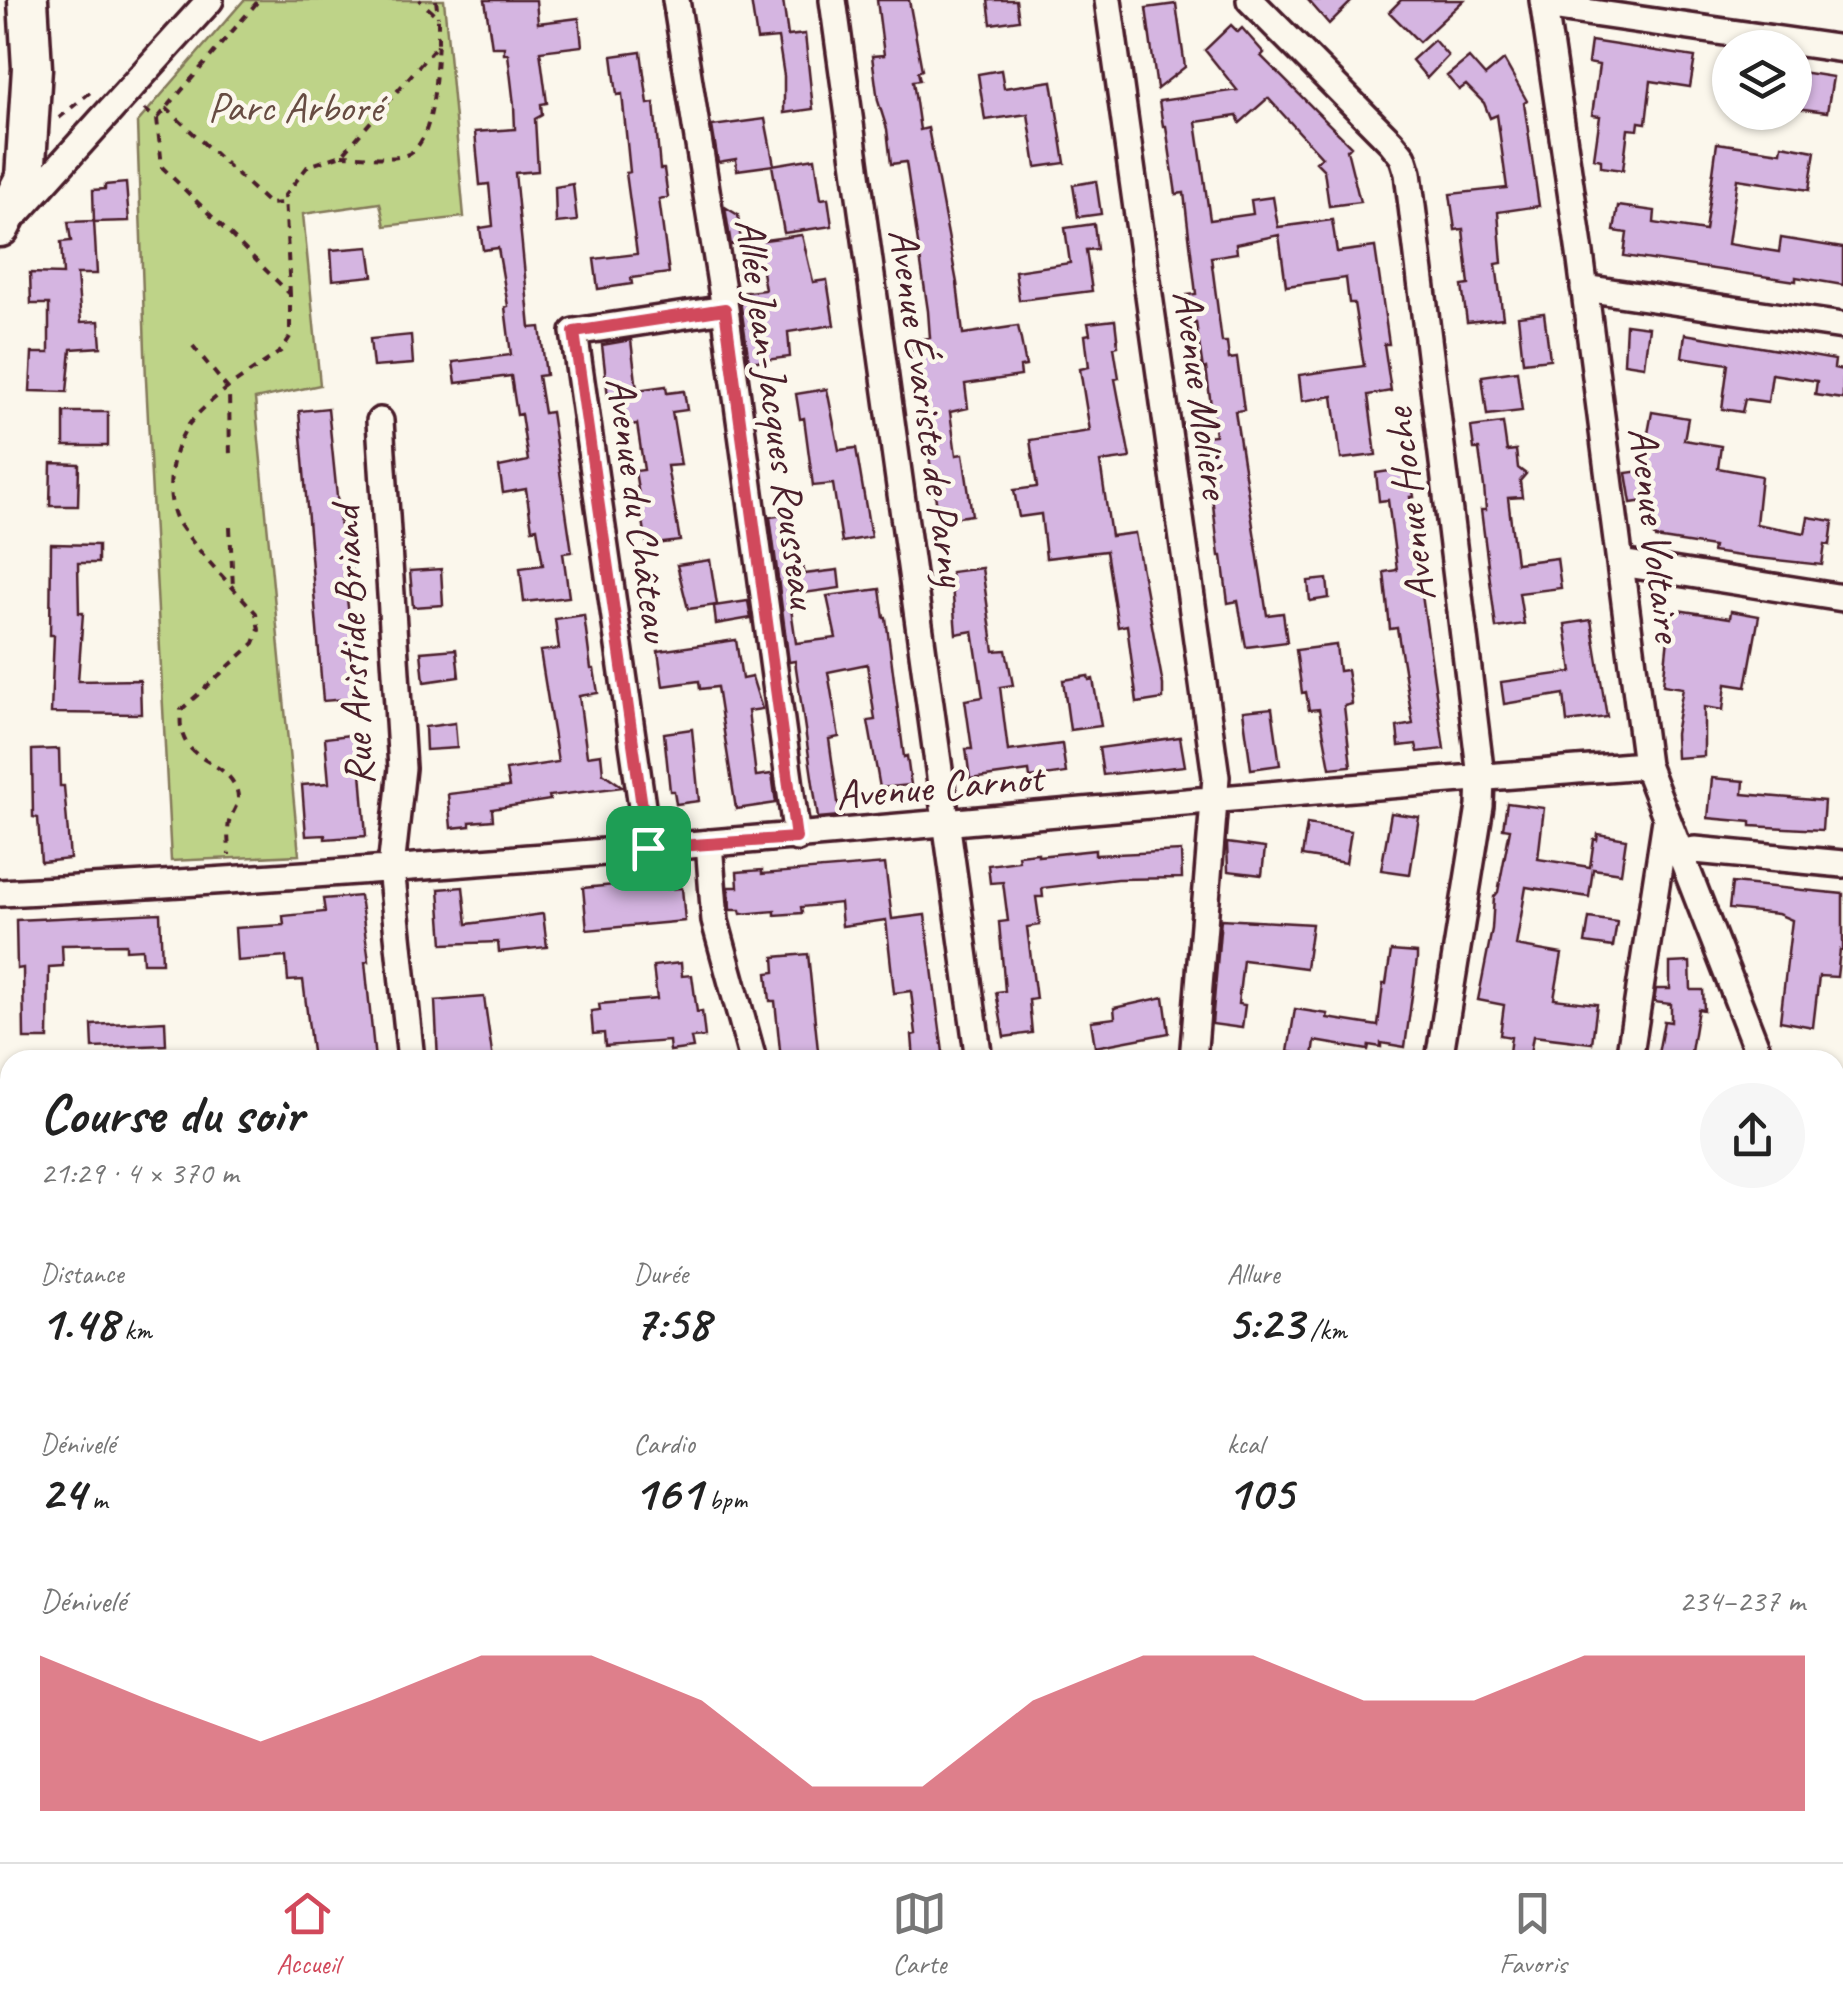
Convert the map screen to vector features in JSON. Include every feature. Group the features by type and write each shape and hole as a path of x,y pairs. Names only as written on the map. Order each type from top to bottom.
{"street":[{"path":"0,230 25,178 32,68 28,0"},
{"path":"0,230 128,95 210,0"},
{"name":"Allée Jean-Jacques Rousseau","path":"676,0 725,309 796,838"},
{"name":"Avenue Évariste de Parny","path":"833,0 978,1050"},
{"name":"Avenue Molière","path":"1108,0 1214,758 1215,798 1194,1050"},
{"name":"Avenue Hoche","path":"1250,0 1403,156 1481,776 1480,806 1441,1050"},
{"path":"1543,3 1843,49"},
{"name":"Avenue Voltaire","path":"1543,3 1622,564 1646,764 1757,1050"},
{"path":"1584,288 1843,326"},
{"name":"Avenue du Château","path":"648,848 574,332 725,309"},
{"name":"Rue Aristide Briand","path":"380,421 402,768 391,868 409,1050"},
{"path":"1622,564 1843,598"},
{"name":"Avenue Carnot","path":"0,893 796,838 1215,798 1646,764"},
{"path":"1631,1050 1666,815"},
{"path":"709,843 715,921 750,1050"},
{"path":"1681,853 1694,850 1843,864"}],"path":[{"path":"156,119 259,0"},
{"path":"419,0 438,16"},
{"path":"228,880 229,822 237,806 237,792 227,778 188,746 179,728 181,710 254,643 259,630 256,613 178,524 171,505 170,479 190,423 281,351 290,337 286,195 308,166 342,155 404,156 420,147 427,132 438,44 436,0"},
{"path":"342,155 438,44"},
{"path":"29,117 58,119 106,79"},
{"path":"128,95 156,119 162,167 290,294"},
{"path":"166,108 268,204 286,203"},
{"path":"193,346 229,390 230,459"},
{"path":"230,527 234,587"}],"green space":[{"name":"Parc Arboré","path":"244,0 444,0 464,217 385,226 380,203 303,214 320,385 255,399 299,855 171,861 137,123"}],"building":[{"path":"485,0 536,0 538,23 579,18 582,46 540,51 547,103 541,104 542,115 535,119 538,171 515,173 530,328 540,327 546,375 538,376 544,413 551,412 572,552 563,553 569,597 524,602 520,568 543,565 526,489 503,493 499,467 528,461 511,376 456,383 453,362 511,355 498,248 483,250 480,228 493,226 489,184 480,185 475,132 515,129 508,54 504,54 504,47 492,47"},
{"path":"751,0 783,0 788,36 805,34 813,109 784,113 778,38 757,40"},
{"path":"877,0 909,0 922,70 918,72 920,80 913,81 920,130 928,128 963,334 1018,326 1026,366 1020,367 1021,376 965,384 968,408 950,412 956,455 963,454 972,515 939,520 911,340 930,338 928,311 906,162 891,164 887,129 878,101 872,56 884,55"},
{"path":"988,0 1016,0 1019,20 991,24"},
{"path":"1308,0 1353,0 1329,24"},
{"path":"1401,0 1464,0 1419,42 1389,12"},
{"path":"1176,4 1185,67 1157,89 1146,8"},
{"path":"1231,25 1238,32 1242,28 1264,53 1261,56 1351,146 1347,150 1360,202 1329,206 1324,170 1316,162 1322,157 1268,98 1240,123 1237,116 1196,122 1210,220 1253,214 1251,200 1273,197 1278,227 1332,220 1337,252 1375,247 1389,344 1384,344 1391,391 1368,395 1376,455 1341,459 1333,396 1302,401 1299,375 1364,366 1346,278 1286,286 1279,235 1236,244 1237,253 1211,257 1222,342 1227,342 1229,359 1237,358 1244,410 1235,411 1267,615 1283,613 1287,642 1246,647 1238,601 1228,603 1219,556 1205,436 1215,435 1206,368 1203,369 1196,323 1191,324 1187,295 1196,294 1184,193 1176,194 1159,101 1237,90 1205,50"},
{"path":"1434,40 1448,56 1427,78 1412,60"},
{"path":"1591,41 1695,57 1690,87 1651,81 1646,123 1639,122 1638,130 1628,129 1623,170 1601,167 1601,160 1594,158 1600,116 1592,115 1599,65 1588,63"},
{"path":"641,52 648,104 654,103 660,169 664,169 668,197 659,199 669,273 631,278 632,284 598,289 594,259 637,254 626,173 630,172 622,94 617,95 612,56"},
{"path":"1469,58 1485,76 1504,60 1527,101 1524,103 1539,206 1498,212 1502,263 1496,264 1503,318 1467,322 1462,286 1469,285 1463,229 1455,230 1450,194 1507,188 1497,115 1490,118 1484,103 1466,85 1459,90 1447,76"},
{"path":"1001,70 1004,88 1052,81 1065,163 1036,167 1028,114 985,120 978,74"},
{"path":"1812,74 1833,77 1827,112 1812,110"},
{"path":"765,119 774,165 737,170 736,159 718,162 712,126"},
{"path":"1717,143 1781,152 1782,145 1815,151 1809,190 1737,179 1728,244 1779,252 1781,238 1843,248 1843,285 1624,256 1627,233 1614,231 1618,206 1655,211 1654,223 1705,231"},
{"path":"815,158 821,199 828,198 832,226 784,233 772,165"},
{"path":"1096,181 1101,214 1078,217 1073,185"},
{"path":"126,183 129,221 94,222 93,190"},
{"path":"573,184 577,221 556,223 555,187"},
{"path":"725,207 738,215 741,243 731,245"},
{"path":"94,221 97,274 77,274 81,322 99,321 101,347 71,349 67,392 30,391 32,353 49,353 49,304 31,304 30,273 63,274 61,242 71,241 68,222"},
{"path":"1094,224 1097,249 1086,250 1092,291 1019,300 1015,271 1070,263 1065,228"},
{"path":"802,235 813,282 827,280 834,325 788,332 790,357 749,362 739,293 765,290 757,241"},
{"path":"369,247 373,276 333,280 331,250"},
{"path":"1544,313 1550,359 1523,362 1518,316"},
{"path":"1115,320 1119,378 1115,379 1130,458 1100,462 1111,536 1135,533 1163,685 1163,699 1137,703 1127,625 1118,627 1106,551 1046,558 1041,514 1019,517 1014,490 1037,487 1030,440 1090,431 1080,369 1089,367 1085,335 1090,334 1088,323"},
{"path":"1626,324 1649,327 1644,366 1624,363"},
{"path":"1685,334 1835,360 1834,368 1843,370 1843,399 1815,395 1817,381 1772,374 1768,402 1745,399 1742,412 1722,409 1728,364 1682,357"},
{"path":"411,335 413,364 373,367 370,339"},
{"path":"631,340 637,390 666,386 667,393 684,391 687,410 672,412 681,465 667,466 680,541 647,545 635,471 644,470 637,424 623,426 619,396 608,397 602,345"},
{"path":"1517,371 1522,411 1487,415 1482,376"},
{"path":"827,389 839,450 856,448 871,537 842,542 833,484 813,486 804,418 800,419 796,394"},
{"path":"328,408 341,536 348,535 352,574 344,574 359,698 323,701 299,411"},
{"path":"64,412 108,412 108,446 64,446"},
{"path":"1652,412 1688,418 1684,440 1721,446 1718,468 1761,476 1756,524 1805,533 1808,517 1833,521 1822,565 1712,552 1713,547 1656,538 1648,528 1651,500 1631,503 1626,473 1641,471"},
{"path":"1503,423 1507,451 1516,450 1518,468 1526,474 1520,481 1522,497 1508,498 1516,563 1557,558 1561,588 1519,593 1524,624 1496,628 1481,510 1486,510 1484,487 1479,449 1474,449 1471,427"},
{"path":"51,463 79,464 78,506 50,506"},
{"path":"1410,468 1414,497 1410,497 1423,580 1420,581 1444,749 1418,752 1416,744 1399,746 1397,727 1413,724 1397,628 1390,629 1384,572 1397,570 1388,500 1379,501 1376,473"},
{"path":"791,514 797,563 802,563 804,574 838,570 840,588 789,595 796,643 836,638 827,596 880,589 886,618 911,785 880,788 868,721 875,720 867,664 828,672 839,737 829,739 840,816 818,818 795,661 789,662 770,517"},
{"path":"51,544 98,545 98,563 78,563 79,613 83,613 78,681 140,680 141,714 51,713"},
{"path":"710,560 717,605 688,609 677,565"},
{"path":"982,568 994,651 1006,650 1013,685 1000,687 1008,751 1062,744 1066,773 1030,778 1029,771 970,779 966,749 972,749 965,700 983,697 973,631 956,634 951,572"},
{"path":"441,569 443,605 413,607 410,571"},
{"path":"1327,579 1329,598 1310,601 1308,581"},
{"path":"748,601 751,618 716,624 714,606"},
{"path":"1671,609 1730,618 1731,611 1759,616 1746,687 1726,684 1723,710 1704,707 1704,756 1676,758 1675,734 1683,688 1663,685"},
{"path":"584,615 598,693 579,696 587,756 601,754 603,773 623,787 549,796 550,800 492,809 493,820 451,828 448,794 509,787 506,770 558,762 540,651 559,649 555,619"},
{"path":"1591,620 1607,717 1567,722 1564,694 1504,704 1501,682 1572,672 1565,624"},
{"path":"736,640 742,679 752,677 762,709 748,711 756,776 772,774 776,803 736,809 717,687 700,689 699,681 663,686 658,651"},
{"path":"1336,645 1339,671 1347,670 1352,704 1344,706 1351,766 1330,768 1319,709 1309,710 1306,692 1302,693 1296,650"},
{"path":"456,649 459,677 424,682 421,652"},
{"path":"1088,676 1093,679 1101,726 1070,730 1063,680"},
{"path":"1272,708 1280,765 1251,769 1243,711"},
{"path":"455,723 457,748 426,750 425,727"},
{"path":"692,729 699,801 676,804 674,791 670,791 664,733"},
{"path":"358,734 366,836 306,836 302,785 329,783 325,738"},
{"path":"1180,737 1185,766 1103,775 1099,748"},
{"path":"59,749 70,859 41,862 38,818 33,817 32,750"},
{"path":"1712,778 1744,781 1743,794 1824,801 1822,830 1751,826 1751,822 1708,818"},
{"path":"1507,803 1544,808 1538,859 1590,867 1598,834 1626,839 1621,873 1593,869 1589,897 1526,887 1516,946 1562,954 1554,999 1597,1004 1592,1043 1533,1036 1531,1050 1509,1050 1511,1037 1500,1035 1504,1005 1478,1000 1494,897 1510,829 1503,828"},
{"path":"1391,813 1419,817 1410,874 1381,870"},
{"path":"1307,824 1351,831 1346,863 1302,856"},
{"path":"1227,843 1265,848 1262,875 1228,871"},
{"path":"1095,850 1095,855 1181,851 1182,878 1117,879 1042,888 1043,897 1036,897 1040,925 1027,927 1036,999 1029,1000 1032,1033 1004,1037 996,992 1005,991 999,922 1008,921 1003,882 990,883 988,865 1019,861 1018,855"},
{"path":"885,864 892,919 925,915 943,1050 913,1050 912,1035 916,1034 911,991 894,993 886,920 842,926 840,903 801,907 802,913 775,915 775,911 741,914 740,910 730,910 729,887 738,887 737,872 762,870 762,874"},
{"path":"667,880 668,889 682,888 685,921 587,930 583,888"},
{"path":"1732,883 1843,894 1843,951 1840,950 1837,977 1819,976 1813,1027 1780,1021 1792,920 1778,914 1729,909"},
{"path":"463,887 467,924 543,914 547,947 499,952 498,942 443,944 439,889"},
{"path":"360,896 369,961 365,962 374,1050 312,1050 303,980 288,981 286,957 237,961 235,928 284,925 283,916 325,912 323,899"},
{"path":"160,913 162,963 143,963 142,949 126,950 126,944 62,945 63,966 49,967 48,1039 24,1039 23,968 17,969 16,920"},
{"path":"1589,918 1617,922 1613,947 1585,943"},
{"path":"1221,919 1312,924 1306,968 1243,960 1238,1004 1245,1005 1242,1028 1212,1024"},
{"path":"1391,951 1417,953 1405,1047 1381,1043 1381,1047 1369,1045 1368,1050 1315,1041 1314,1050 1288,1050 1295,1009 1378,1026"},
{"path":"808,954 818,1050 780,1050 775,1001 770,1001 767,973 775,972 774,957"},
{"path":"1690,962 1691,990 1703,990 1704,1010 1698,1009 1691,1050 1659,1050 1664,1021 1671,1022 1671,1004 1654,1002 1656,989 1670,989 1670,963"},
{"path":"681,963 682,976 692,975 705,1037 691,1038 693,1048 678,1050 670,1050 669,1041 605,1046 604,1033 593,1034 591,1011 600,1010 599,1004 657,999 653,966"},
{"path":"484,997 492,1050 437,1050 435,1001"},
{"path":"1164,997 1169,1033 1095,1047 1091,1021 1115,1018 1114,1008"},
{"path":"165,1021 166,1045 93,1048 92,1025"}],"route":[{"path":"725,309 796,838 648,848 574,332 725,309"}]}
